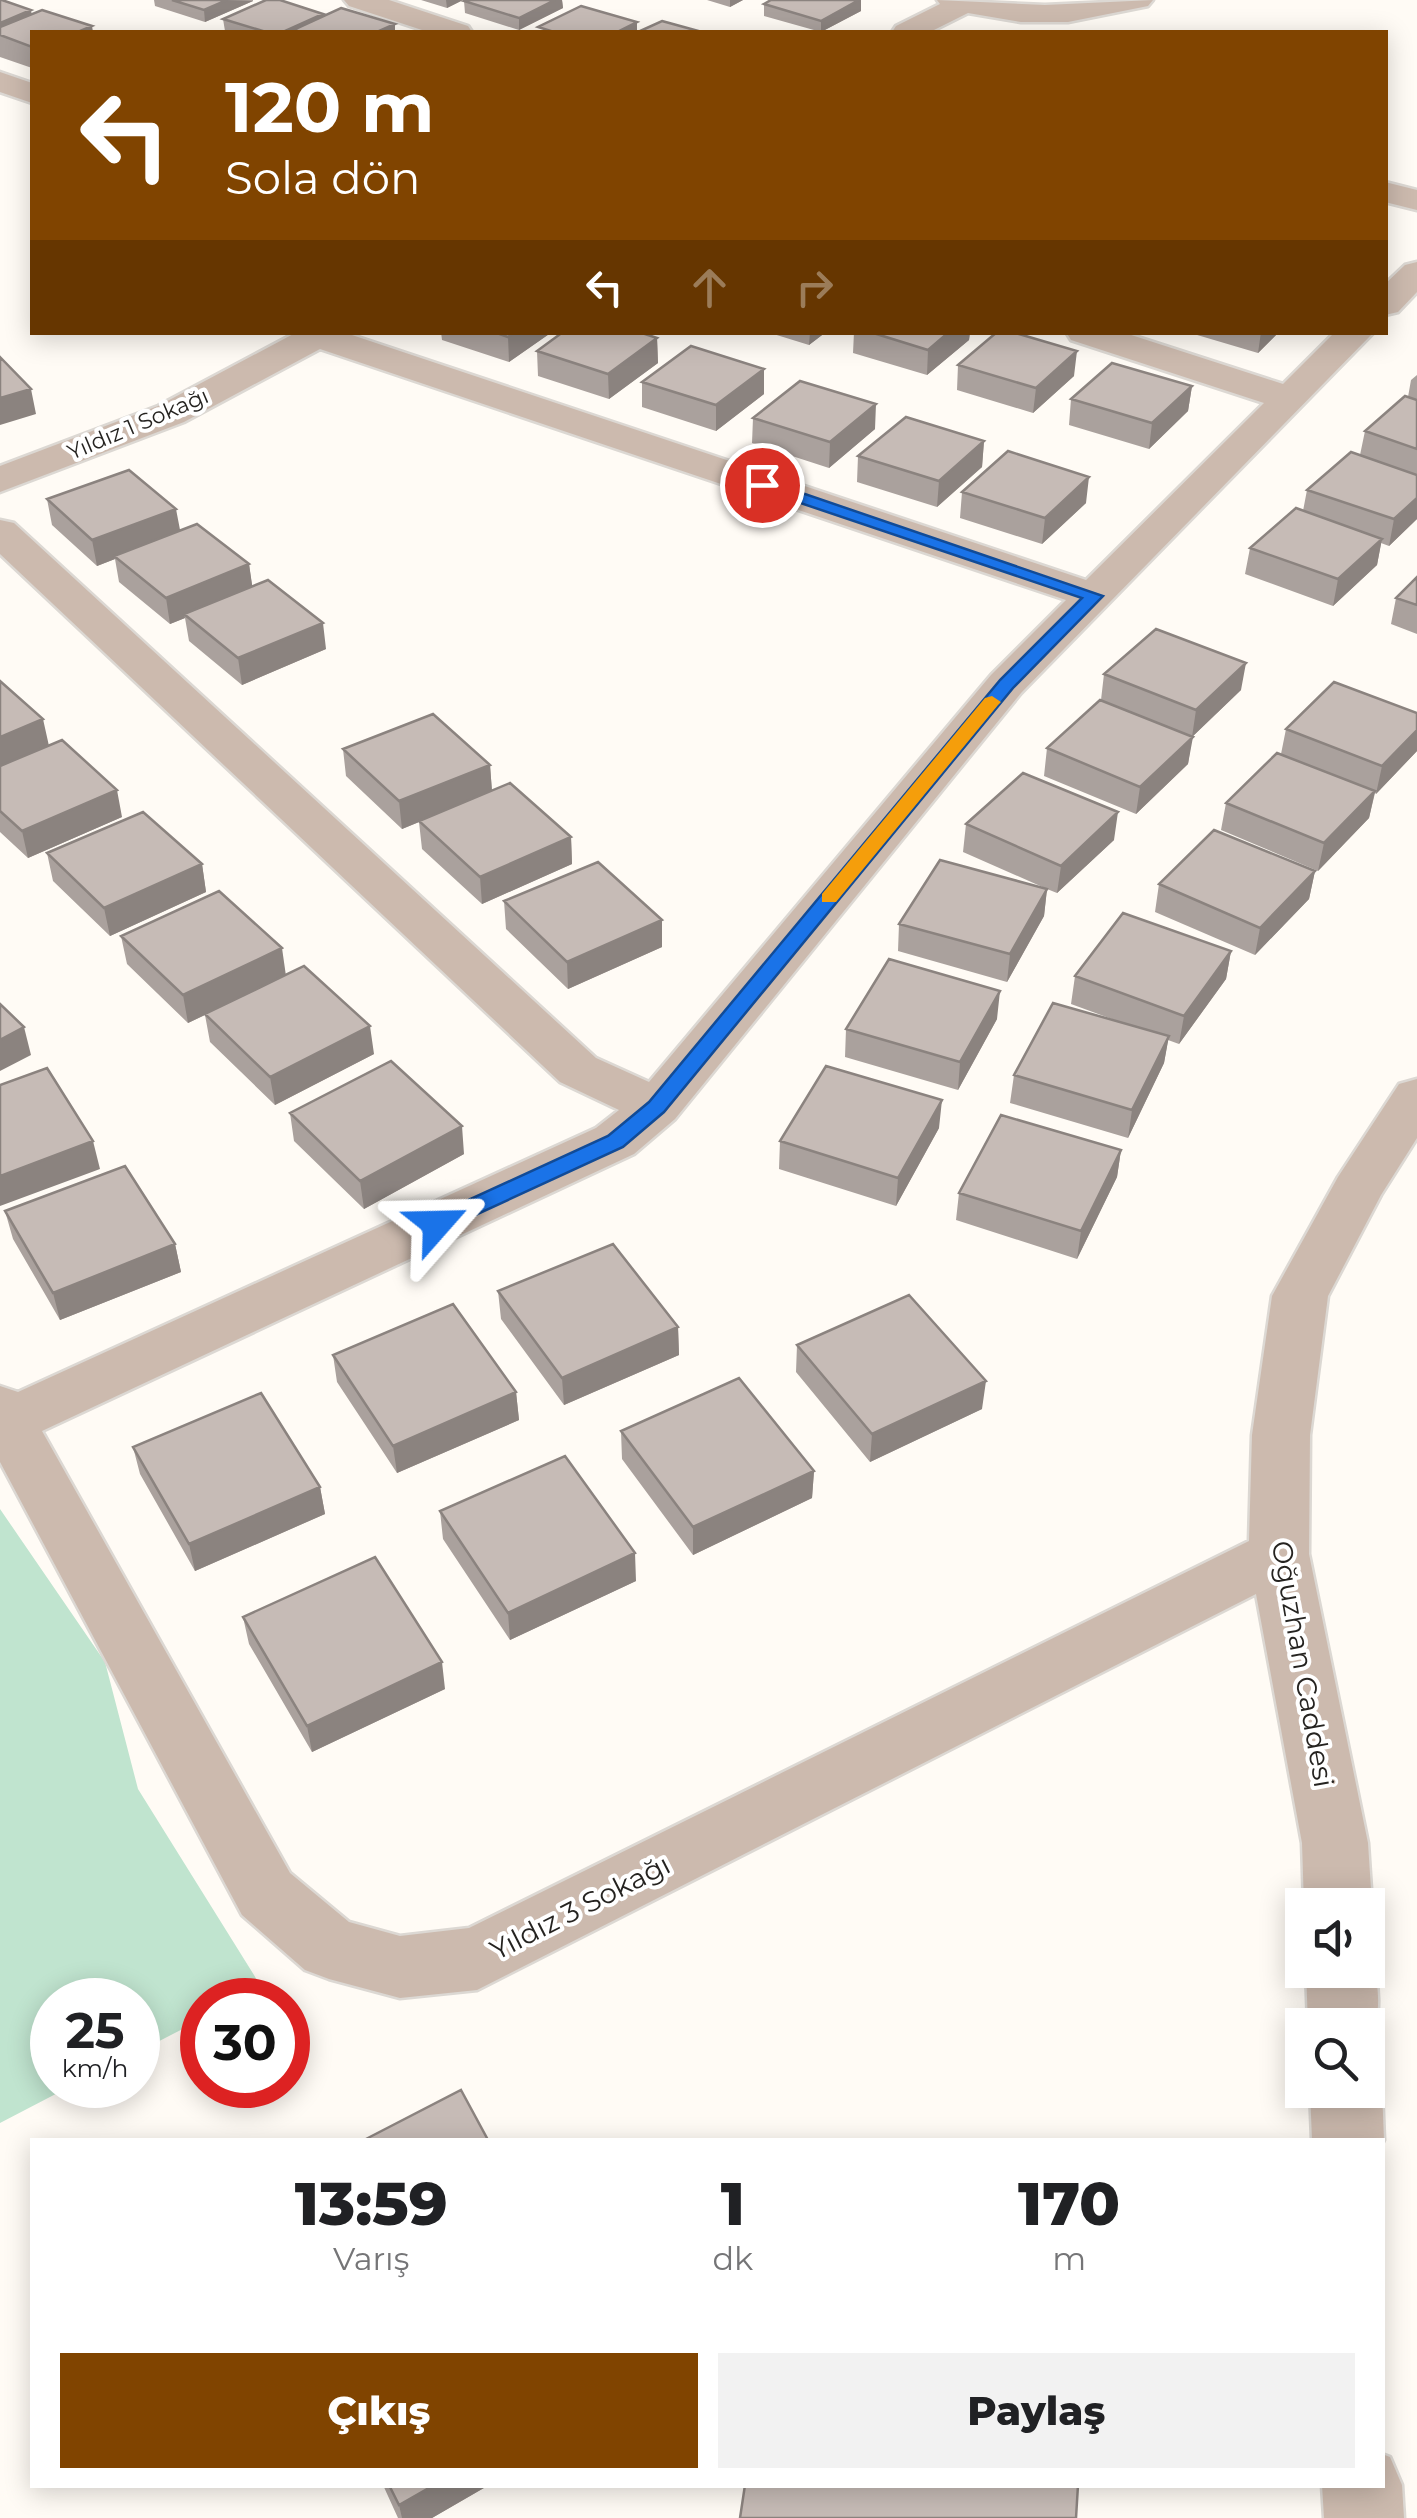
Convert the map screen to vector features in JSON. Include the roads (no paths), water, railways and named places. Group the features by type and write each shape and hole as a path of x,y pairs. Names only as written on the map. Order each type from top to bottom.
{"street":[{"path":"358,0 451,30"},
{"path":"910,30 958,2 1043,15 1095,11 1138,0"},
{"path":"0,82 30,93"},
{"path":"1388,193 1417,200"},
{"path":"1388,301 1417,272"},
{"path":"322,335 1094,596"},
{"name":"Yıldız 1 Sokağı","path":"0,480 171,414 322,335"},
{"path":"1093,335 1290,398"},
{"path":"4,1414 616,1142 657,1107 1006,684 1353,335"},
{"path":"0,532 578,1070 657,1107"},
{"name":"Oğuzhan Caddesi","path":"1337,1888 1335,1843 1279,1554 1281,1436 1300,1296 1357,1190 1417,1096"},
{"name":"Yıldız 3 Sokağı","path":"4,1414 266,1894 329,1948 400,1967 477,1959 1279,1554"},
{"path":"1347,2108 1348,2138"},
{"path":"1362,2488 1364,2518"}]}
